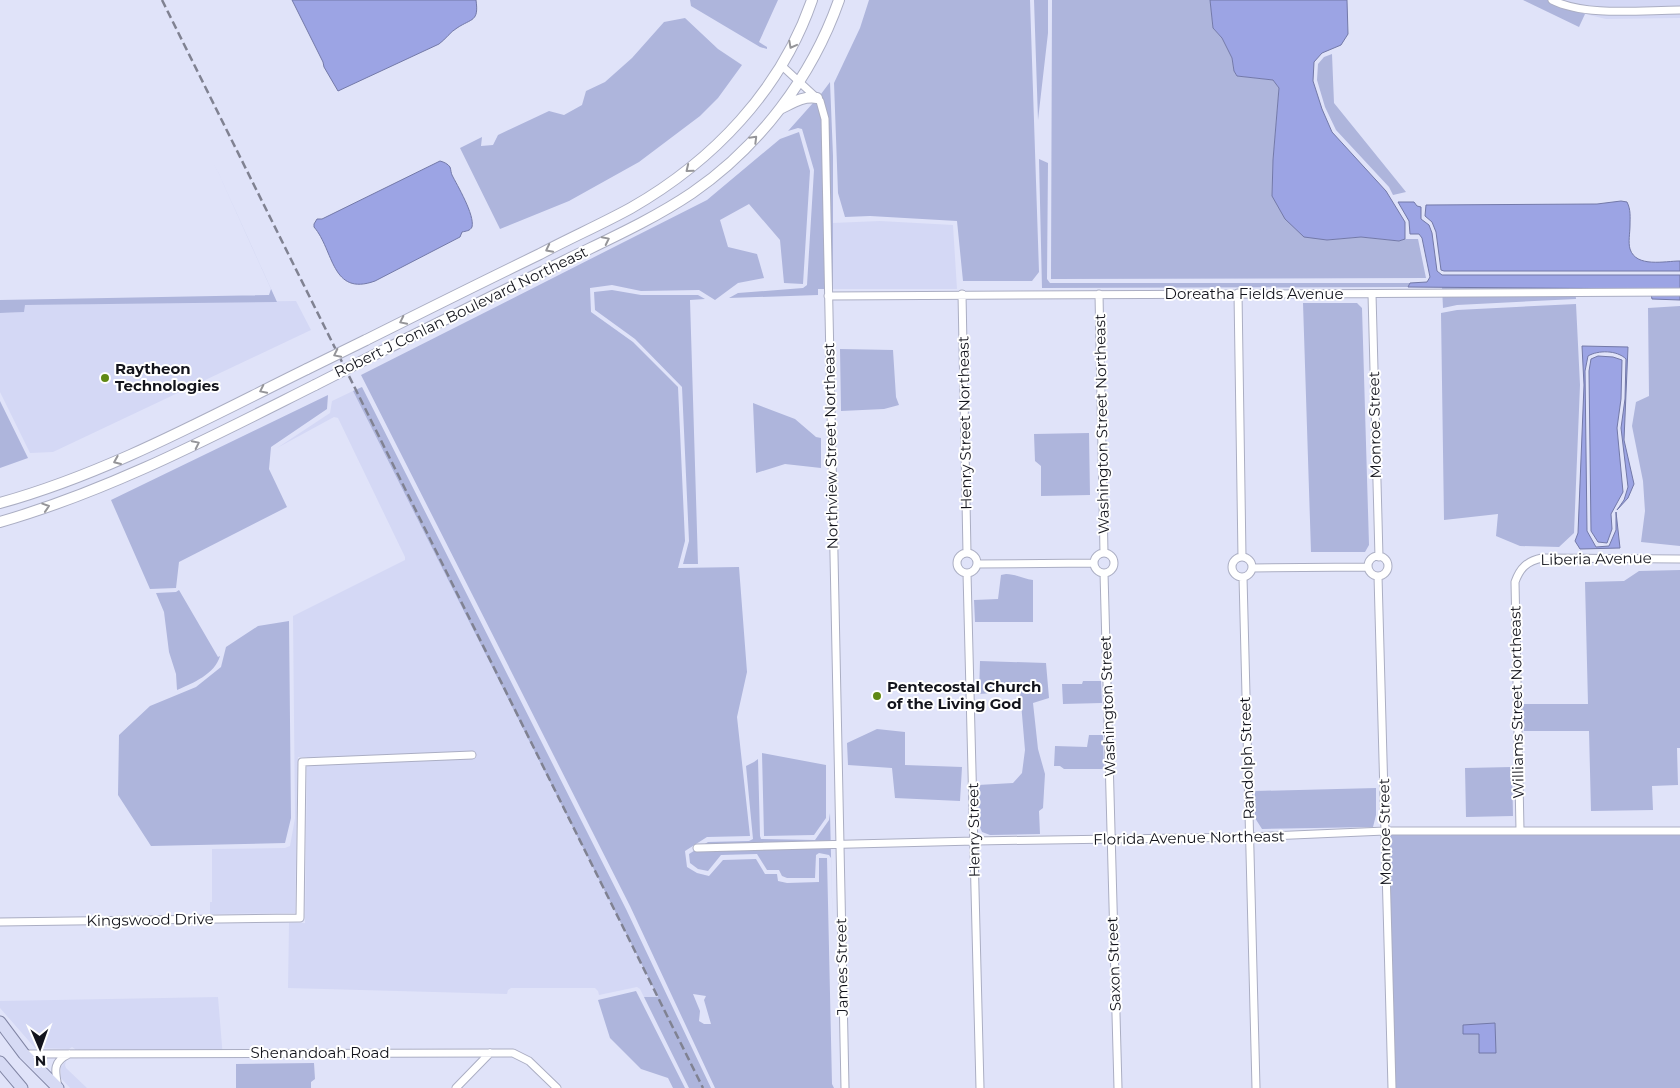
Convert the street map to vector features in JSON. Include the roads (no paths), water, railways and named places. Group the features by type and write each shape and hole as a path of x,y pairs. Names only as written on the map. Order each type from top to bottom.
{"main road":[{"name":"Robert J Conlan Boulevard Northeast","path":"0,504 56,486 120,459 366,340 630,208 658,192 714,148 763,93 782,65 812,0"},
{"name":"Robert J Conlan Boulevard Northeast","path":"0,522 64,502 125,477 191,446 666,209 692,193 727,166 759,135 779,110 800,80 816,51 839,0"},
{"path":"779,110 808,97 817,98"},
{"path":"0,1022 24,1054 58,1088"},
{"path":"0,1062 22,1088"}],"street":[{"path":"1552,0 1567,6 1590,10 1680,10"},
{"name":"Northview Street Northeast","path":"782,65 820,101 825,119 839,845"},
{"name":"Doreatha Fields Avenue","path":"828,296 1680,292"},
{"name":"Henry Street Northeast","path":"962,294 967,553"},
{"name":"Washington Street Northeast","path":"1099,294 1104,553"},
{"path":"1238,294 1242,557"},
{"name":"Monroe Street","path":"1372,294 1379,557"},
{"path":"967,553 976,558 977,564 973,571 967,573 962,571 957,563 959,557 967,553"},
{"path":"1104,553 1110,555 1114,564 1110,571 1104,573 1096,569 1094,563 1096,557 1104,553"},
{"path":"1242,557 1248,560 1252,568 1250,574 1243,577 1236,575 1232,567 1236,559 1242,557"},
{"path":"1379,557 1386,561 1388,568 1384,575 1378,576 1372,574 1368,567 1372,558 1379,557"},
{"name":"Liberia Avenue","path":"1518,574 1526,564 1542,558 1680,559"},
{"path":"977,564 1094,563"},
{"path":"1252,568 1368,567"},
{"name":"Henry Street","path":"967,573 980,1088"},
{"name":"Washington Street","path":"1104,573 1111,840"},
{"name":"Williams Street Northeast","path":"1518,574 1515,582 1520,830"},
{"name":"Monroe Street","path":"1378,576 1392,1088"},
{"name":"Randolph Street","path":"1243,577 1256,1088"},
{"name":"Kingswood Drive","path":"0,922 300,918 302,762 472,755"},
{"name":"Florida Avenue Northeast","path":"697,848 1249,837 1385,831 1680,831"},
{"name":"Saxon Street","path":"1111,840 1118,1088"},
{"name":"James Street","path":"839,845 845,1088"},
{"path":"456,1088 490,1053"},
{"name":"Shenandoah Road","path":"24,1054 513,1053 529,1061 557,1088"},
{"path":"58,1088 57,1065 60,1058 70,1054"}],"railway":[{"path":"162,0 703,1088"}],"place":[{"name":"Raytheon Technologies","path":"105,378"},
{"name":"Pentecostal Church of the Living God","path":"877,696"}]}
